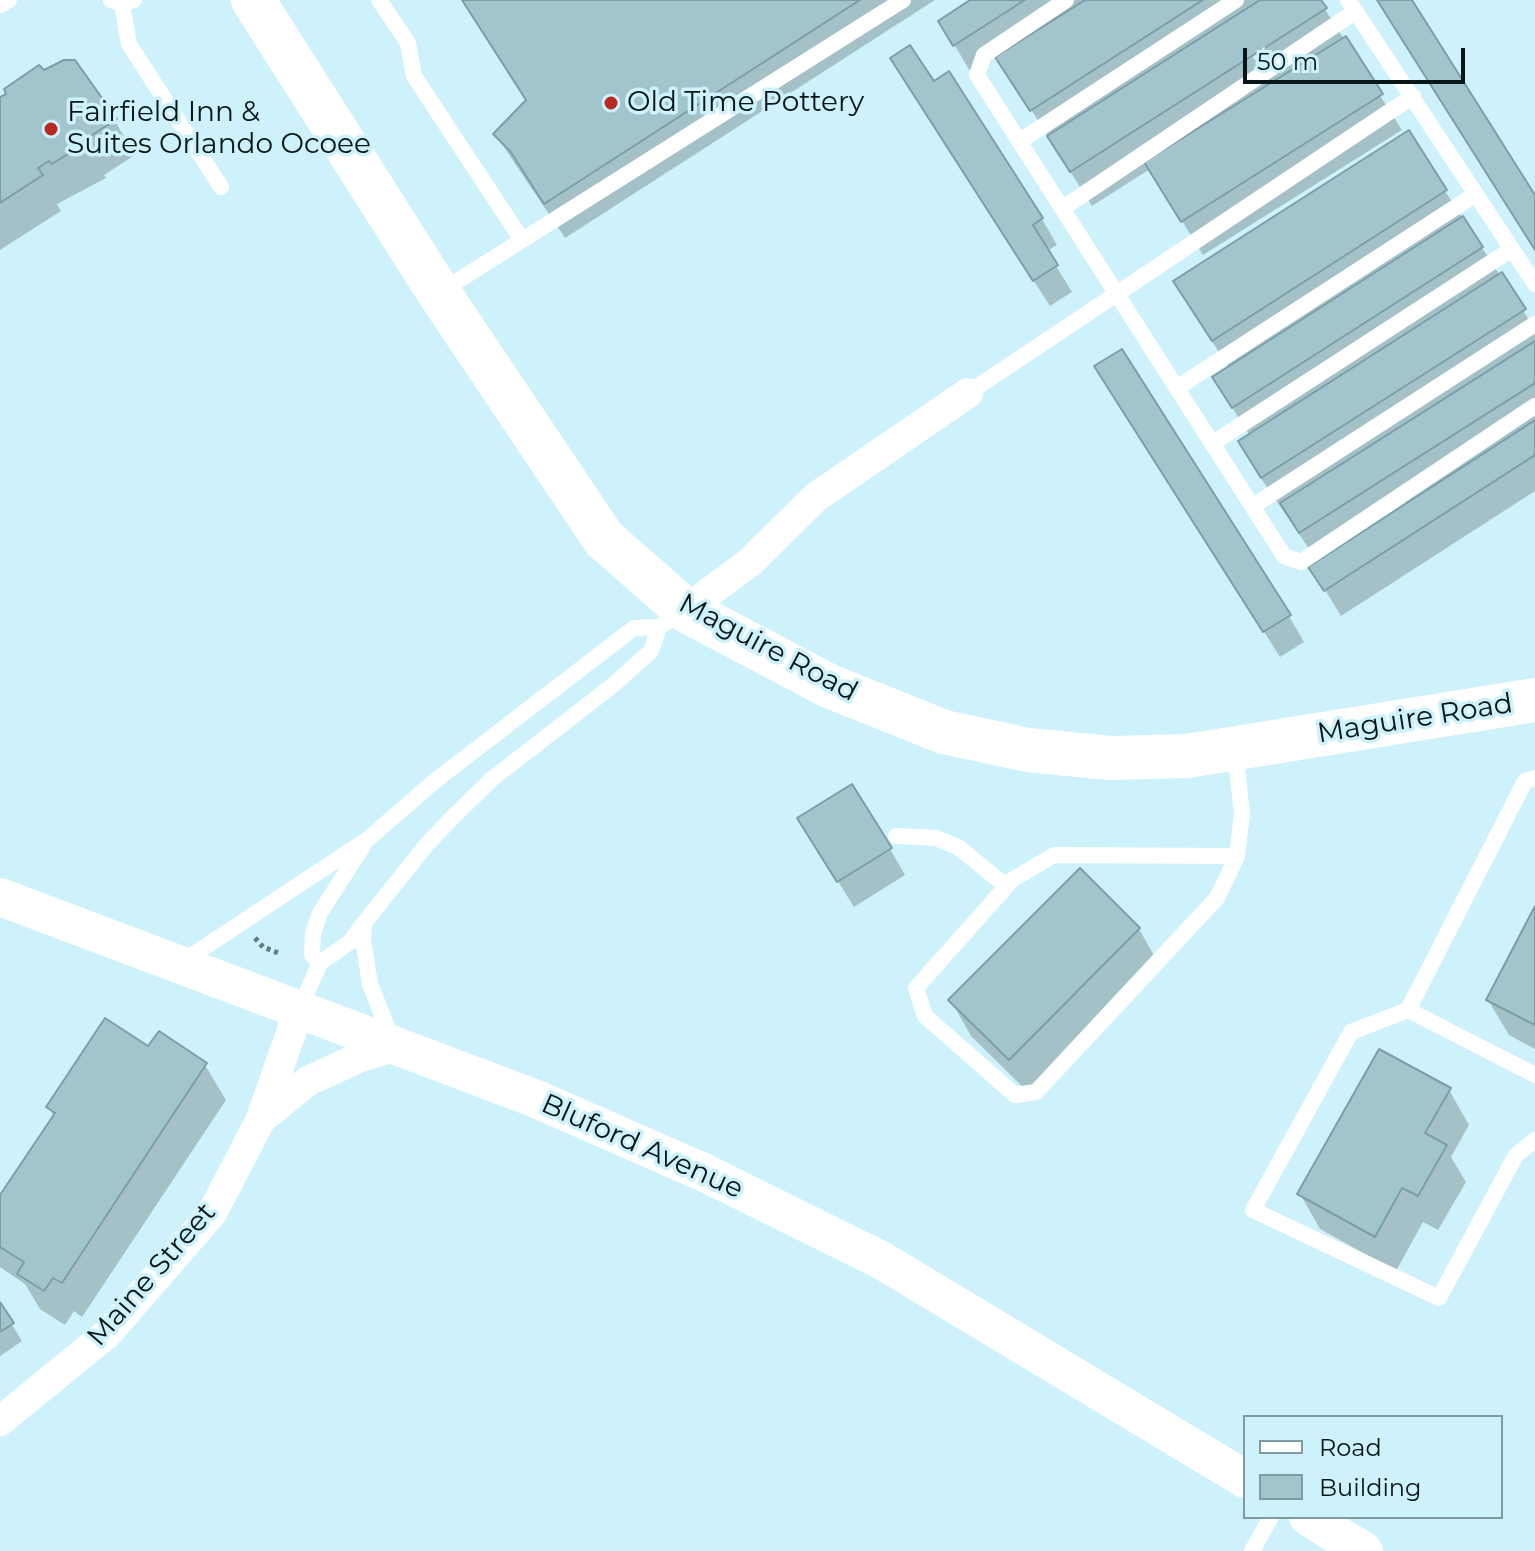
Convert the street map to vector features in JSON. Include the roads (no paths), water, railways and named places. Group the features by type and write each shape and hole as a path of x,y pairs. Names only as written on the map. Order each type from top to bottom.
{"main road":[{"name":"Maguire Road","path":"253,0 439,293 604,539 672,618 944,732 1028,750 1110,758 1187,756 1535,700"}],"street":[{"path":"672,618 749,563 816,497 968,393"},
{"name":"Bluford Avenue","path":"0,897 534,1098 705,1173 881,1260 1243,1478"},
{"name":"Maine Street","path":"0,1421 108,1333 212,1213 260,1121 299,1010"},
{"path":"260,1121 308,1081 358,1058 394,1047"},
{"path":"1311,1519 1364,1551"}],"lane":[{"path":"0,5 9,0"},
{"path":"379,0 408,43 414,76 522,240"},
{"path":"439,293 903,0"},
{"path":"1066,0 984,55 977,75 1284,556 1301,562 1535,406"},
{"path":"1020,141 1236,0"},
{"path":"122,1 129,44 221,187"},
{"path":"1063,208 1352,5 1535,284"},
{"path":"968,393 1413,96"},
{"path":"1178,387 1476,194"},
{"path":"1213,443 1512,249"},
{"path":"1253,506 1535,324"},
{"path":"178,965 368,839 436,780 634,628 672,618"},
{"path":"299,1010 320,963 350,942 436,834 493,778 612,686 651,651 672,618"},
{"path":"1235,748 1242,814 1237,856 1217,898 1036,1092 1015,1095 925,1016 916,988 1006,886 1054,855 1237,856"},
{"path":"1535,778 1525,781 1408,1010 1351,1032 1253,1210 1439,1298 1516,1155 1535,1140"},
{"path":"896,836 936,838 958,847 1006,886"},
{"path":"320,963 312,955 313,933 320,913 368,839"},
{"path":"364,923 370,984 394,1047"},
{"path":"1408,1010 1535,1075"},
{"path":"1252,1551 1270,1519"}],"place":[{"name":"Old Time Pottery","path":"611,103"},
{"name":"Fairfield Inn & Suites Orlando Ocoee","path":"51,129"}]}
